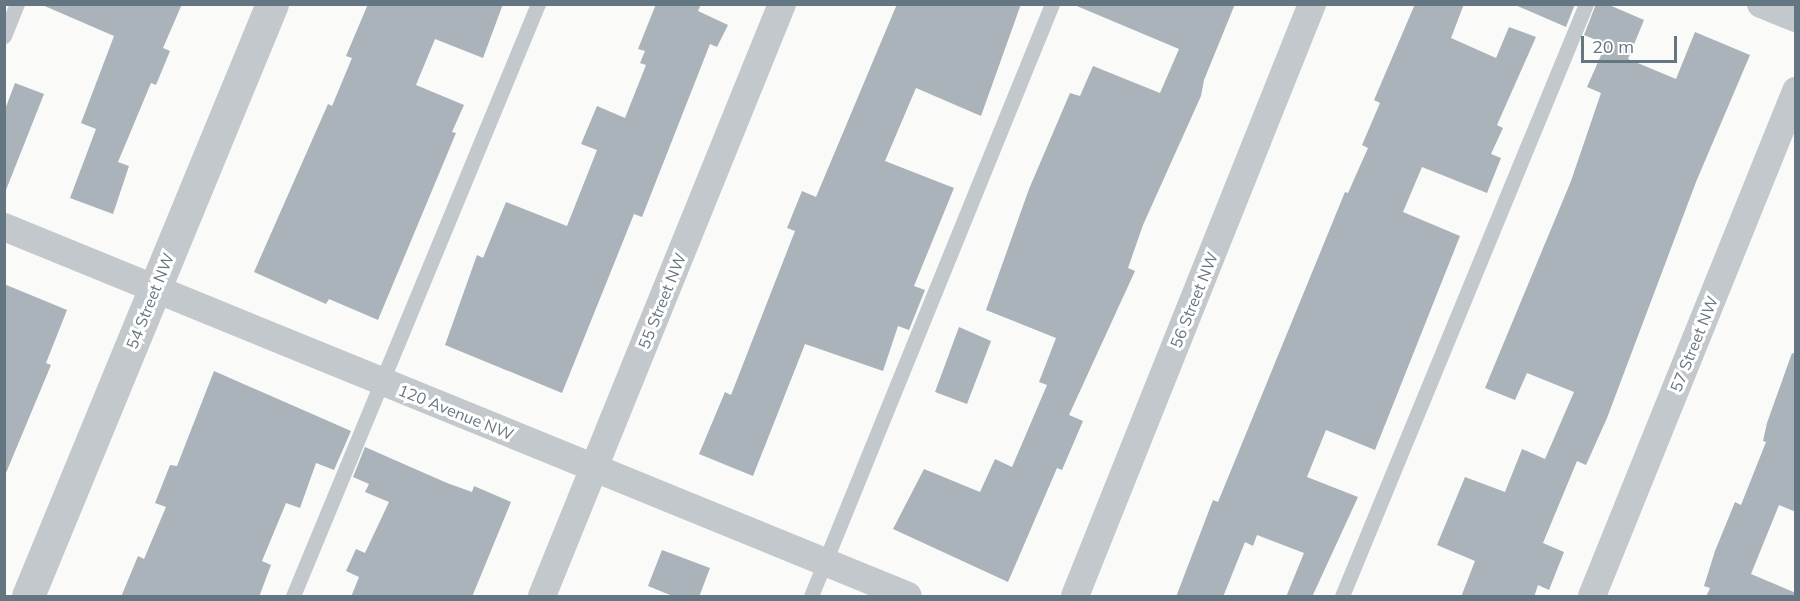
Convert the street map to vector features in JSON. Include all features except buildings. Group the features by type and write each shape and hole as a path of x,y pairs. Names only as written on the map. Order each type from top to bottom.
{"street":[{"name":"54 Street NW","path":"28,597 272,4"},
{"name":"55 Street NW","path":"542,597 782,4"},
{"name":"56 Street NW","path":"1075,597 1312,4"},
{"path":"1761,4 1796,18"},
{"name":"57 Street NW","path":"1592,597 1796,91"},
{"name":"120 Avenue NW","path":"4,228 908,597"}],"lane":[{"path":"4,36 17,4"},
{"path":"293,597 380,381 538,4"},
{"path":"812,597 1052,4"},
{"path":"1342,597 1586,4"}]}
